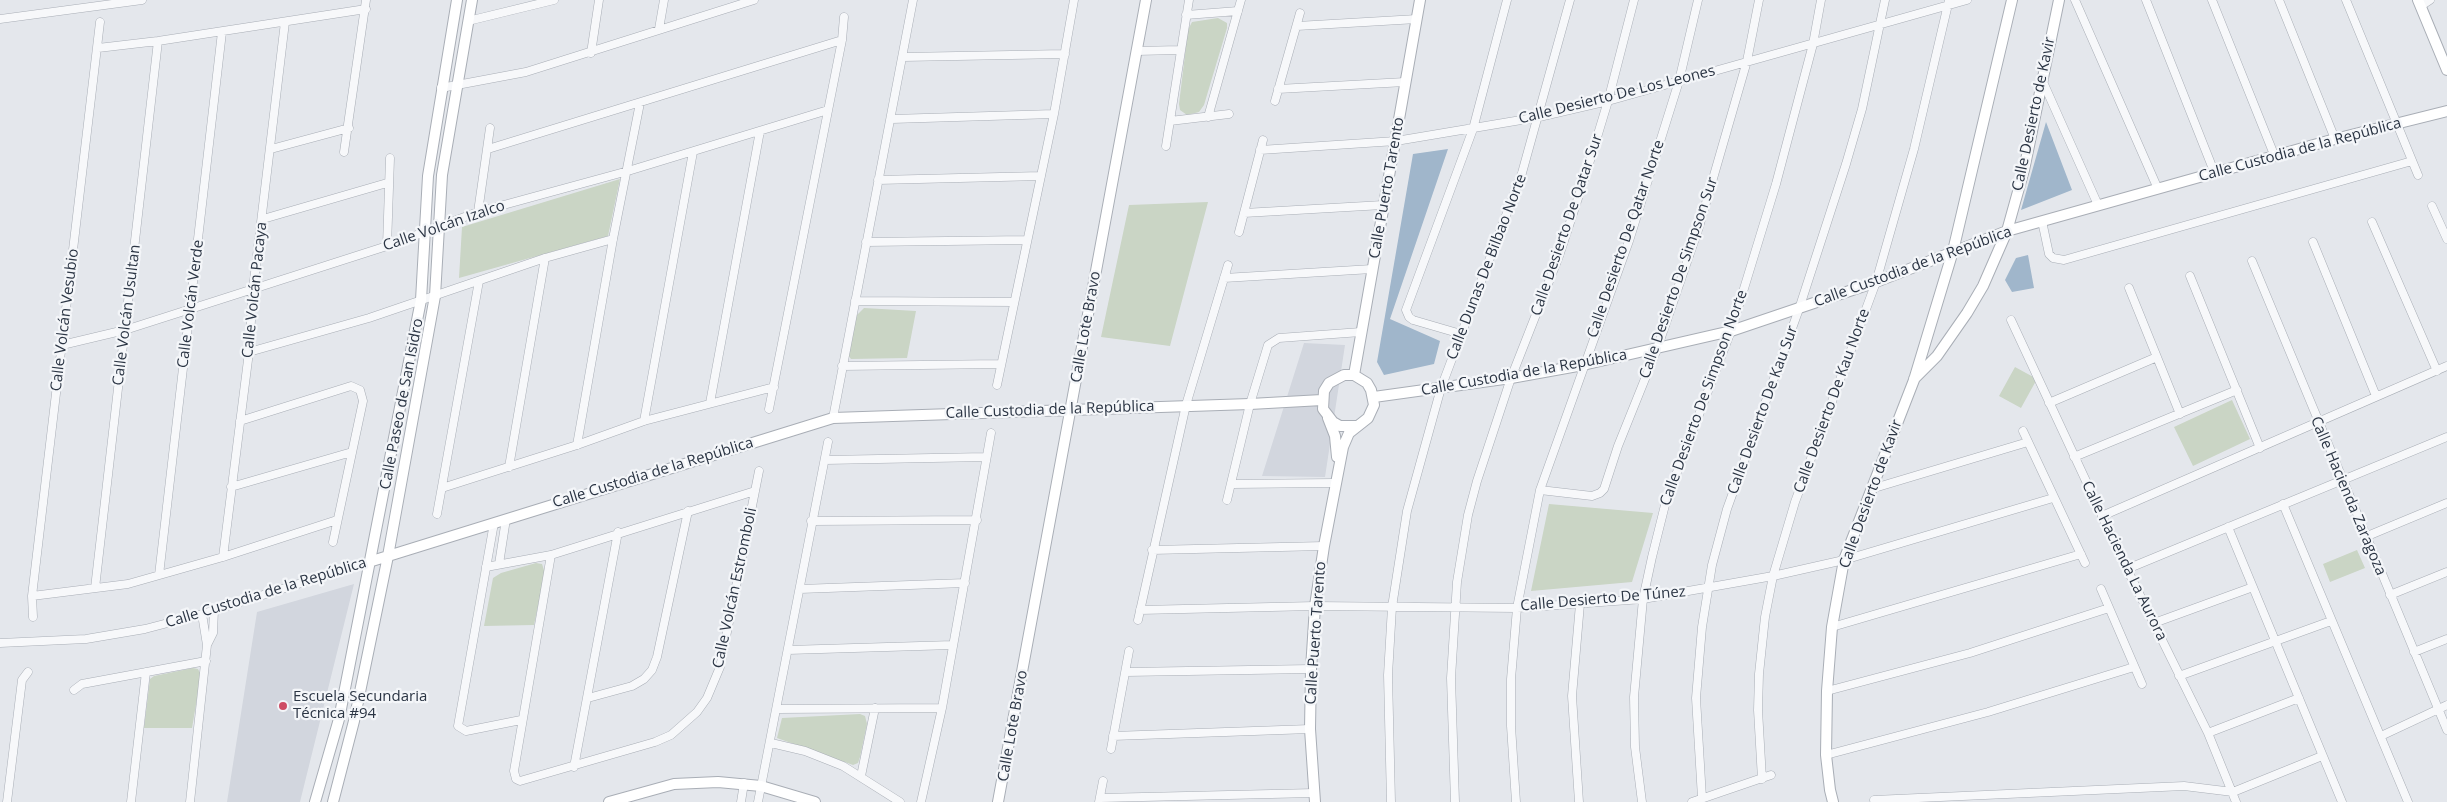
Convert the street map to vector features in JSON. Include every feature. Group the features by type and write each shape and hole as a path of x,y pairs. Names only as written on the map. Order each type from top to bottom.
{"main road":[{"name":"Calle Paseo de San Isidro","path":"315,802 339,719 372,561 421,300 428,176 457,0"},
{"name":"Calle Paseo de San Isidro","path":"333,802 354,721 388,556 435,296 442,175 472,0"},
{"name":"Calle Lote Bravo","path":"998,802 1146,0"},
{"name":"Calle Puerto Tarento","path":"1354,375 1420,0"},
{"name":"Calle Desierto de Kavir","path":"1833,802 1826,755 1827,691 1832,626 1844,560 1914,380 1953,251 2012,0"},
{"name":"Calle Desierto de Kavir","path":"1914,380 1937,356 1968,313 1986,280 2007,231 2024,170 2058,0"},
{"path":"2419,3 2447,70"},
{"name":"Calle Custodia de la República","path":"1374,397 1511,378 1583,365 1656,350 1731,331 1876,282 2007,231 2335,139 2447,111"},
{"path":"1344,375 1354,375 1367,383 1374,397 1372,412 1362,423 1356,426 1340,426 1327,417 1322,400 1329,383 1344,375"},
{"name":"Calle Custodia de la República","path":"372,561 833,418 1322,400"},
{"name":"Calle Puerto Tarento","path":"1327,417 1335,436 1338,466"},
{"name":"Calle Puerto Tarento","path":"1314,798 1310,728 1315,606 1334,483 1345,441 1356,426"},
{"path":"608,802 674,784 718,782 761,786 815,802"}],"street":[{"path":"0,18 142,0"},
{"path":"344,152 349,128 366,0"},
{"path":"468,21 554,0"},
{"path":"591,53 599,0"},
{"path":"658,29 664,0"},
{"path":"725,10 726,0"},
{"path":"441,88 526,72 754,0"},
{"path":"833,418 854,301 892,119 913,0"},
{"path":"997,385 1054,114 1074,0"},
{"path":"1166,146 1189,0"},
{"path":"1208,117 1241,0"},
{"path":"1461,334 1412,320 1406,310 1473,129 1507,0"},
{"name":"Calle Dunas De Bilbao Norte","path":"1391,802 1388,702 1392,607 1407,511 1441,388 1501,233 1540,118 1570,0"},
{"name":"Calle Desierto De Qatar Sur","path":"1455,802 1451,720 1454,606 1461,550 1470,507 1511,378 1559,256 1608,101 1634,0"},
{"name":"Calle Desierto De Qatar Norte","path":"1516,802 1511,726 1511,679 1517,608 1540,490 1628,241 1678,81 1698,0"},
{"name":"Calle Desierto De Simpson Sur","path":"1540,490 1592,496 1600,493 1606,484 1621,438 1656,350 1699,227 1747,61 1759,0"},
{"name":"Calle Desierto De Simpson Norte","path":"1642,802 1633,723 1643,598 1666,500 1731,331 1776,184 1813,44 1822,0"},
{"name":"Calle Desierto De Kau Sur","path":"1702,798 1696,698 1708,588 1727,509 1800,309 1859,118 1885,0"},
{"name":"Calle Desierto De Los Leones","path":"1260,150 1396,141 1540,118 1608,101 1881,25 1949,3 1966,0"},
{"path":"2075,0 2158,188"},
{"path":"2146,0 2215,174"},
{"path":"2212,0 2275,157"},
{"path":"2279,0 2335,139"},
{"path":"2346,0 2418,175"},
{"path":"2419,3 2430,0"},
{"name":"Calle Desierto De Kau Norte","path":"1762,779 1758,674 1765,617 1773,576 1795,502 1876,282 1914,149 1949,3"},
{"path":"98,48 222,32 366,9"},
{"path":"1186,15 1238,11"},
{"path":"1275,101 1300,13"},
{"path":"769,409 842,40 844,17"},
{"path":"1297,26 1417,19"},
{"name":"Calle Volcán Vesubio","path":"33,617 32,596 100,22"},
{"name":"Calle Volcán Pacaya","path":"223,557 249,352 253,289 272,149 285,22"},
{"name":"Calle Volcán Verde","path":"159,575 222,32"},
{"path":"488,148 842,40"},
{"name":"Calle Volcán Usultan","path":"95,588 158,41"},
{"path":"1136,51 1180,50"},
{"path":"903,57 1065,54"},
{"path":"1278,89 1405,82"},
{"path":"2042,82 2098,205"},
{"path":"577,446 613,239 640,103"},
{"name":"Calle Volcán Izalco","path":"62,345 126,330 387,246 478,212 628,171 828,110"},
{"path":"892,119 1054,114"},
{"path":"1170,121 1229,114"},
{"path":"272,149 349,128"},
{"path":"478,212 490,128"},
{"path":"710,403 760,131"},
{"path":"1239,232 1263,140"},
{"path":"644,421 693,152"},
{"path":"387,246 390,158"},
{"path":"2042,221 2049,254 2058,261 2412,161"},
{"path":"878,180 1041,176"},
{"path":"262,219 388,183"},
{"path":"1244,214 1383,205"},
{"path":"2432,206 2447,239"},
{"path":"2372,222 2436,370"},
{"path":"249,352 369,318 545,258 613,239"},
{"path":"866,242 1028,240"},
{"path":"2313,242 2376,396"},
{"path":"509,467 545,258"},
{"name":"Calle Hacienda Zaragoza","path":"2252,261 2341,480 2447,730"},
{"path":"1138,620 1152,550 1186,405 1228,265"},
{"path":"1224,278 1372,269"},
{"path":"2190,276 2260,448"},
{"path":"437,514 479,281"},
{"path":"2129,288 2180,414"},
{"path":"854,301 1014,302"},
{"name":"Calle Hacienda La Aurora","path":"2011,320 2127,569 2208,734 2236,802"},
{"path":"1228,500 1250,404 1265,352 1273,340 1361,332"},
{"path":"2049,403 2157,357"},
{"path":"842,366 1001,364"},
{"path":"2102,516 2447,366"},
{"path":"240,421 351,386 360,390 363,401 333,542"},
{"path":"442,488 577,446 644,421 774,387"},
{"path":"2074,457 2237,390"},
{"path":"2023,431 2085,563"},
{"path":"921,802 954,645 991,433"},
{"path":"2127,569 2447,437"},
{"path":"758,802 771,743 811,521 828,442"},
{"path":"1871,489 2028,442"},
{"path":"231,487 352,452"},
{"path":"825,460 986,457"},
{"name":"Calle Volcán Estromboli","path":"521,720 514,771 516,779 526,781 636,749 670,735 697,712 707,698 720,667 759,472"},
{"path":"1232,484 1334,483"},
{"path":"486,567 551,555 618,532 755,491"},
{"name":"Calle Desierto De Túnez","path":"1140,610 1315,606 1517,608 1643,598 1773,576 1844,560 2053,498"},
{"path":"2365,537 2447,503"},
{"path":"2284,504 2331,621 2408,802"},
{"path":"588,698 632,686 644,679 652,670 657,657 688,511"},
{"path":"499,564 506,519"},
{"path":"32,596 128,584 223,557 337,520"},
{"path":"811,521 976,520"},
{"path":"494,523 459,729 466,731 521,720 551,555"},
{"path":"2228,527 2342,802"},
{"path":"574,767 618,532"},
{"path":"1152,550 1324,546"},
{"path":"1832,626 2081,554"},
{"name":"Calle Custodia de la República","path":"0,643 86,639 145,629 202,614 372,561"},
{"path":"2390,596 2447,572"},
{"path":"800,589 965,584"},
{"path":"2154,623 2253,587"},
{"path":"2101,588 2142,684"},
{"path":"1579,802 1572,696 1580,604"},
{"path":"1827,691 1970,652 2109,608"},
{"path":"207,645 213,634 214,610"},
{"path":"190,802 206,661 207,645 202,614"},
{"path":"2179,676 2331,621"},
{"path":"2414,652 2447,639"},
{"path":"788,650 954,645"},
{"path":"1111,748 1129,651"},
{"path":"74,690 82,684 206,661"},
{"path":"1826,755 1988,712 2134,667"},
{"path":"1126,672 1311,668"},
{"path":"7,802 22,680 28,672"},
{"path":"131,802 146,672"},
{"path":"2208,734 2298,698"},
{"path":"2381,736 2447,705"},
{"path":"861,776 875,708"},
{"path":"777,709 942,708"},
{"path":"1113,736 1310,728"},
{"path":"771,743 805,751 861,776 900,802"},
{"path":"1874,800 2184,786 2233,792 2322,756"},
{"path":"1692,802 1772,776"},
{"path":"1103,781 1099,800 1314,798"},
{"path":"741,802 744,783"}],"shaded area":[{"path":"1304,343 1345,345 1325,477 1262,476"},
{"name":"Escuela Secundaria Técnica #94","path":"354,584 300,802 227,802 257,612"}],"green space":[{"path":"1218,18 1227,23 1227,28 1204,105 1199,112 1187,115 1180,110 1179,104 1188,30 1192,22"},
{"path":"620,179 608,236 459,278 462,227"},
{"path":"1208,202 1170,346 1101,337 1129,205"},
{"path":"864,308 916,311 907,358 851,359 848,355 856,316"},
{"path":"2015,367 2037,379 2021,408 1999,396"},
{"path":"2232,400 2250,439 2193,466 2174,427"},
{"path":"1549,504 1653,513 1632,582 1531,591"},
{"path":"2357,550 2365,568 2330,582 2323,564"},
{"path":"536,563 542,564 545,573 534,625 484,626 493,578 501,573"},
{"path":"193,668 198,669 201,675 192,728 144,728 150,679 154,676"},
{"path":"860,714 865,716 867,724 858,763 853,765 777,738 782,718"}],"water":[{"path":"2046,122 2072,190 2021,210"},
{"path":"1448,149 1390,319 1440,341 1434,364 1384,375 1377,362 1413,154"},
{"path":"2028,255 2034,288 2012,292 2005,280 2016,258"}],"place":[{"name":"Escuela Secundaria Técnica #94","path":"283,706"}]}
